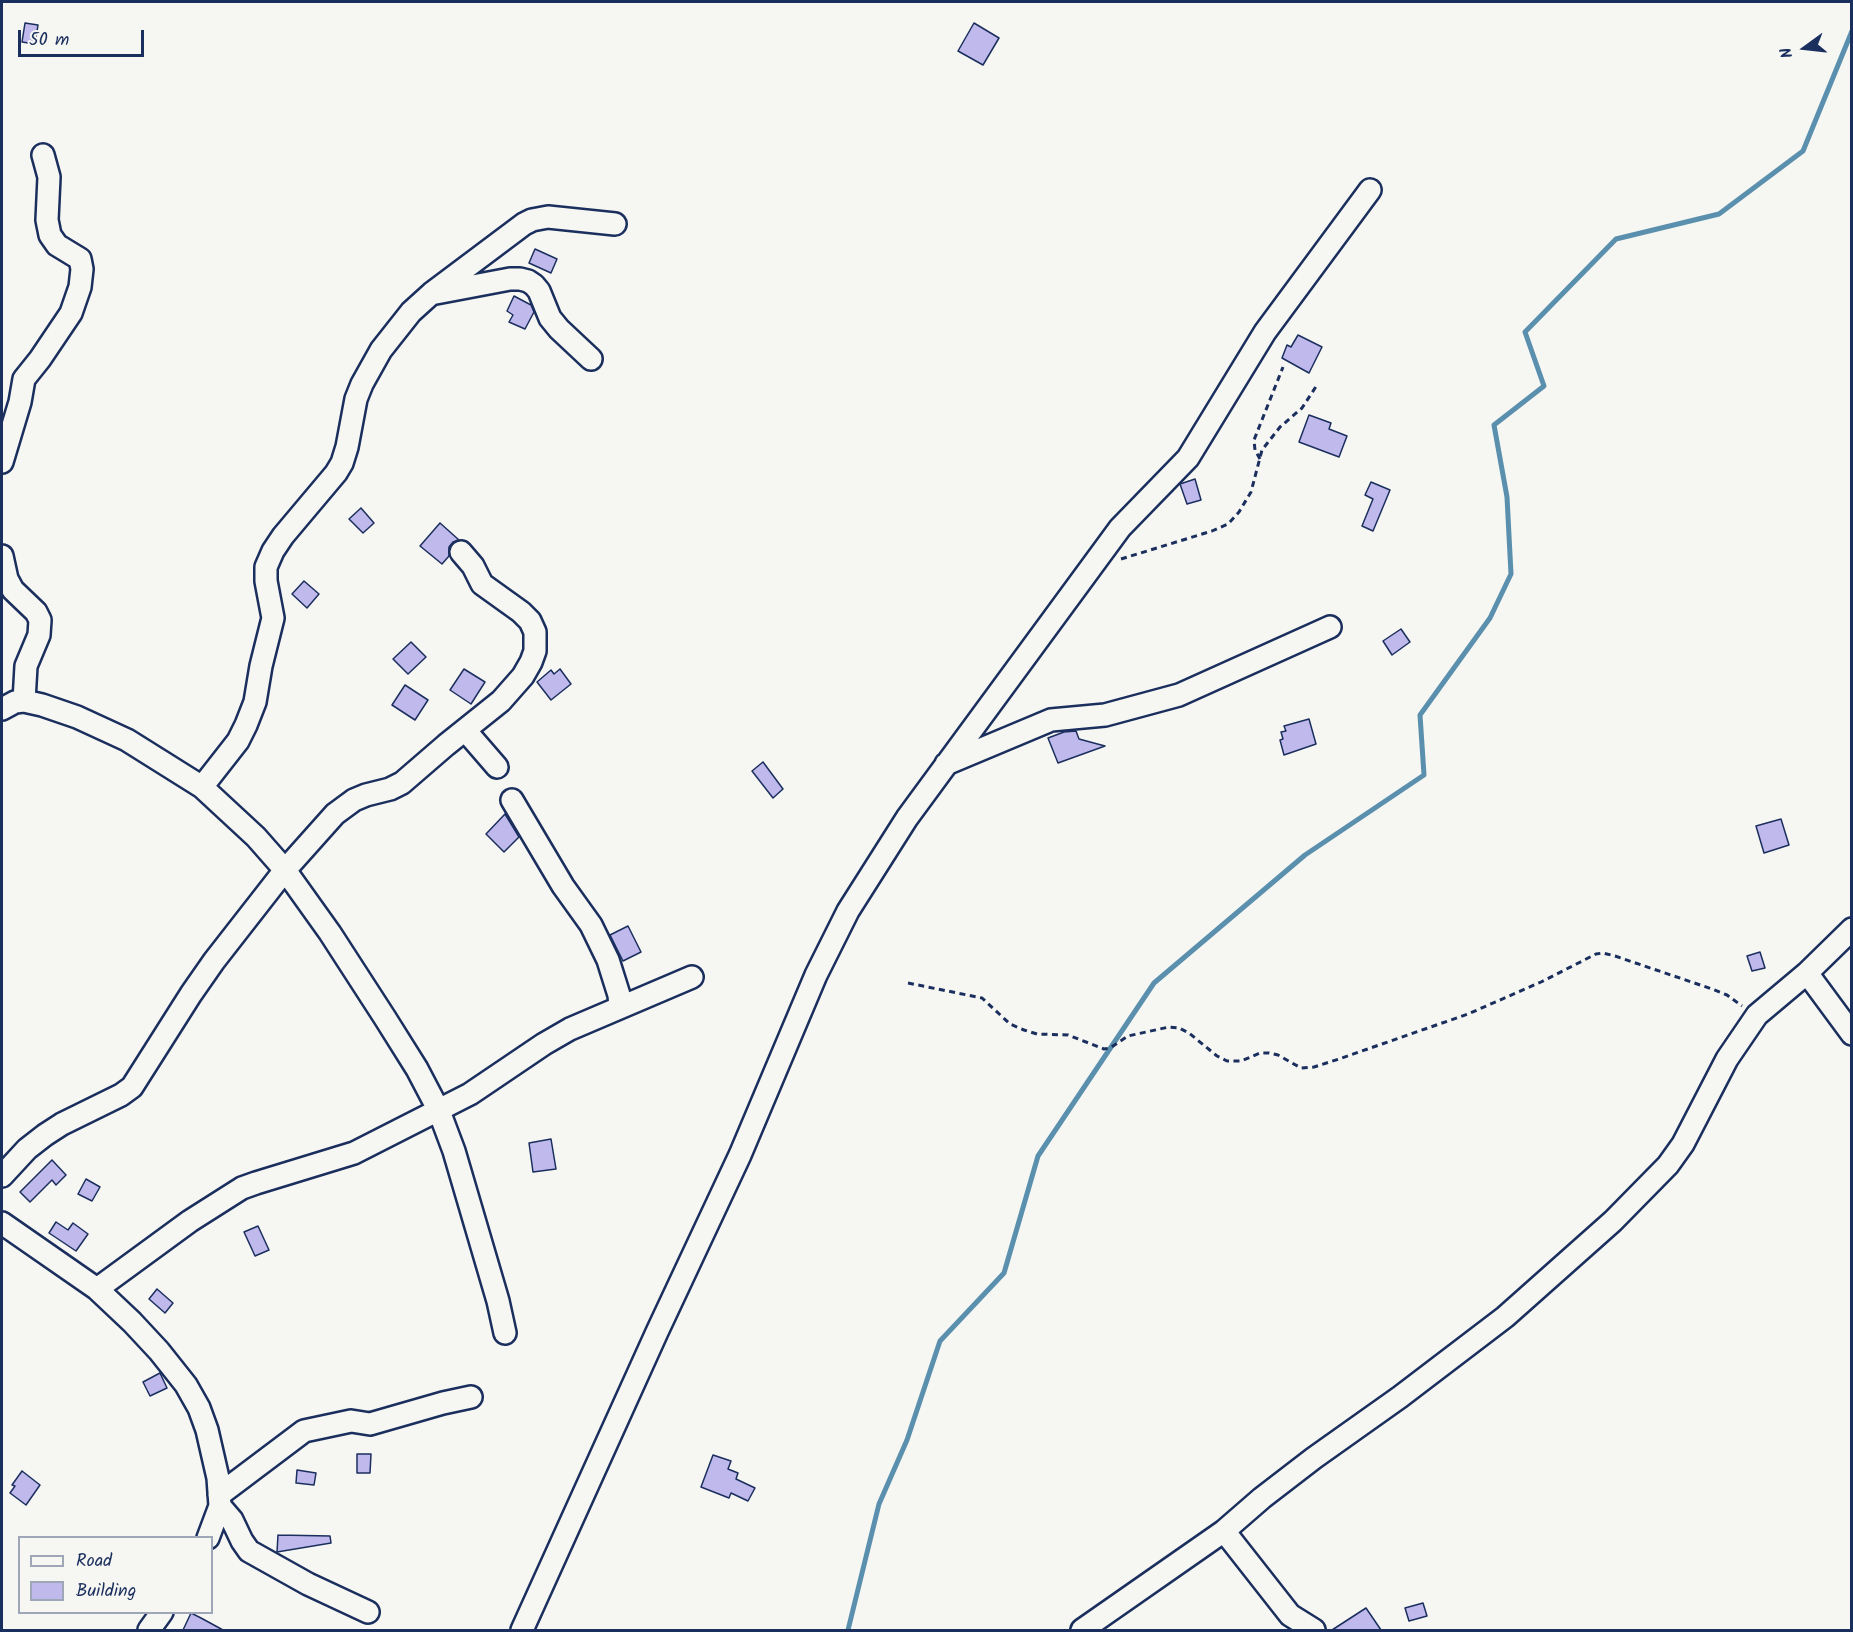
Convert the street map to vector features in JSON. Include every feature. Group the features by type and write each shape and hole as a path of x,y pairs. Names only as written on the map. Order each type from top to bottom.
{"street":[{"path":"2,462 18,411 24,379 71,313 80,287 82,269 80,259 57,245 50,235 47,220 49,177 43,155"},
{"path":"522,1630 740,1155 816,975 848,911 907,818 1120,528 1188,458 1265,332 1370,190"},
{"path":"202,787 238,741 255,702 273,618 266,581 266,567 283,536 342,463 356,399 381,350 411,312 432,293 515,229 532,220 548,217 615,224"},
{"path":"432,293 510,279 528,281 539,291 550,318 559,330 591,359"},
{"path":"2,1176 27,1149 45,1135 132,1088 203,977 285,870 335,814 346,805 366,795 390,789 402,783 513,689 531,662 536,640 530,621 482,584 473,566 461,552"},
{"path":"2,556 7,579 13,590 36,612 40,620 39,634 26,666 24,702"},
{"path":"945,765 1051,720 1105,716 1179,695 1330,627"},
{"path":"2,709 8,704 24,702 54,708 127,740 202,787 256,837 285,870 330,933 385,1018 440,1111 498,1301 505,1333"},
{"path":"465,730 496,767"},
{"path":"512,800 563,886 591,925 608,960 619,995 620,1007"},
{"path":"1082,1630 1224,1531 1305,1465 1400,1397 1505,1317 1613,1221 1668,1164 1683,1144 1727,1059 1757,1015 1807,973 1851,929"},
{"path":"1807,973 1851,1034"},
{"path":"97,1289 190,1221 242,1188 340,1159 440,1111 485,1085 570,1029 692,977"},
{"path":"2,1223 97,1289 159,1351 190,1393 199,1408 207,1430 218,1478 220,1501 209,1536"},
{"path":"220,1501 304,1431 351,1421 370,1424 471,1397"},
{"path":"220,1501 249,1551 308,1584 368,1612"},
{"path":"1224,1531 1290,1615 1314,1630"},
{"path":"149,1630 161,1614"}],"path":[{"path":"1260,459 1255,450 1254,440 1283,367"},
{"path":"1116,561 1222,528 1228,524 1239,512 1251,492 1262,450 1280,427 1302,408 1317,385"},
{"path":"908,983 982,998 1010,1024 1024,1030 1037,1034 1068,1035 1104,1049 1110,1048 1128,1036 1170,1027 1189,1033 1217,1056 1227,1061 1269,1053 1278,1055 1301,1068 1314,1067 1339,1059 1468,1014 1541,982 1596,954 1615,956 1712,989 1727,995 1757,1015"}],"building":[{"path":"25,23 38,25 35,44 22,42"},
{"path":"974,23 999,38 983,65 958,51"},
{"path":"535,249 557,259 551,273 529,263"},
{"path":"514,296 531,305 534,312 525,329 509,322 513,315 507,311"},
{"path":"1298,335 1322,347 1309,373 1282,358 1287,345 1291,347"},
{"path":"1309,415 1331,423 1329,429 1347,436 1339,457 1299,442"},
{"path":"1195,479 1201,500 1187,504 1180,484"},
{"path":"1371,482 1390,490 1373,531 1362,526 1373,499 1365,495"},
{"path":"361,508 374,523 363,533 349,519"},
{"path":"440,523 459,540 453,542 449,547 449,556 442,564 420,546"},
{"path":"304,581 319,594 307,608 292,594"},
{"path":"1401,629 1410,642 1392,655 1383,641"},
{"path":"411,642 426,657 408,674 393,659"},
{"path":"464,669 485,682 471,704 450,690"},
{"path":"560,669 571,684 551,700 537,682 551,670 554,674"},
{"path":"405,685 428,700 415,720 392,705"},
{"path":"1309,719 1316,744 1284,755 1280,740 1283,739 1281,732 1286,731 1284,726"},
{"path":"1076,731 1079,739 1105,746 1058,763 1048,738 1064,732"},
{"path":"763,762 783,789 773,798 752,771"},
{"path":"505,814 519,837 504,852 486,834"},
{"path":"1781,819 1789,845 1764,853 1756,826"},
{"path":"628,926 641,952 623,961 610,935"},
{"path":"1760,952 1765,968 1752,971 1747,956"},
{"path":"551,1139 556,1169 533,1172 529,1143"},
{"path":"52,1160 66,1175 56,1185 52,1180 30,1202 20,1192"},
{"path":"86,1179 100,1187 92,1201 78,1194"},
{"path":"56,1222 68,1230 73,1223 88,1234 76,1251 49,1233"},
{"path":"258,1226 269,1250 255,1256 244,1232"},
{"path":"157,1289 173,1303 165,1313 149,1299"},
{"path":"160,1373 167,1388 150,1396 143,1382"},
{"path":"357,1454 371,1454 370,1473 357,1473"},
{"path":"713,1455 731,1461 728,1469 738,1473 736,1479 755,1488 748,1501 731,1493 729,1498 701,1487"},
{"path":"297,1470 316,1473 314,1485 296,1483"},
{"path":"22,1471 40,1485 26,1505 10,1493 15,1486 12,1485"},
{"path":"278,1535 330,1536 331,1543 277,1552"},
{"path":"1423,1603 1427,1616 1409,1621 1405,1608"},
{"path":"1366,1608 1381,1630 1332,1630"},
{"path":"191,1614 193,1614 223,1630 183,1630"}],"waterway":[{"path":"848,1630 879,1504 907,1440 940,1341 1004,1273 1038,1156 1154,983 1305,855 1424,775 1420,715 1490,618 1511,574 1507,497 1494,425 1544,386 1525,332 1616,239 1719,214 1803,151 1852,31"}]}
